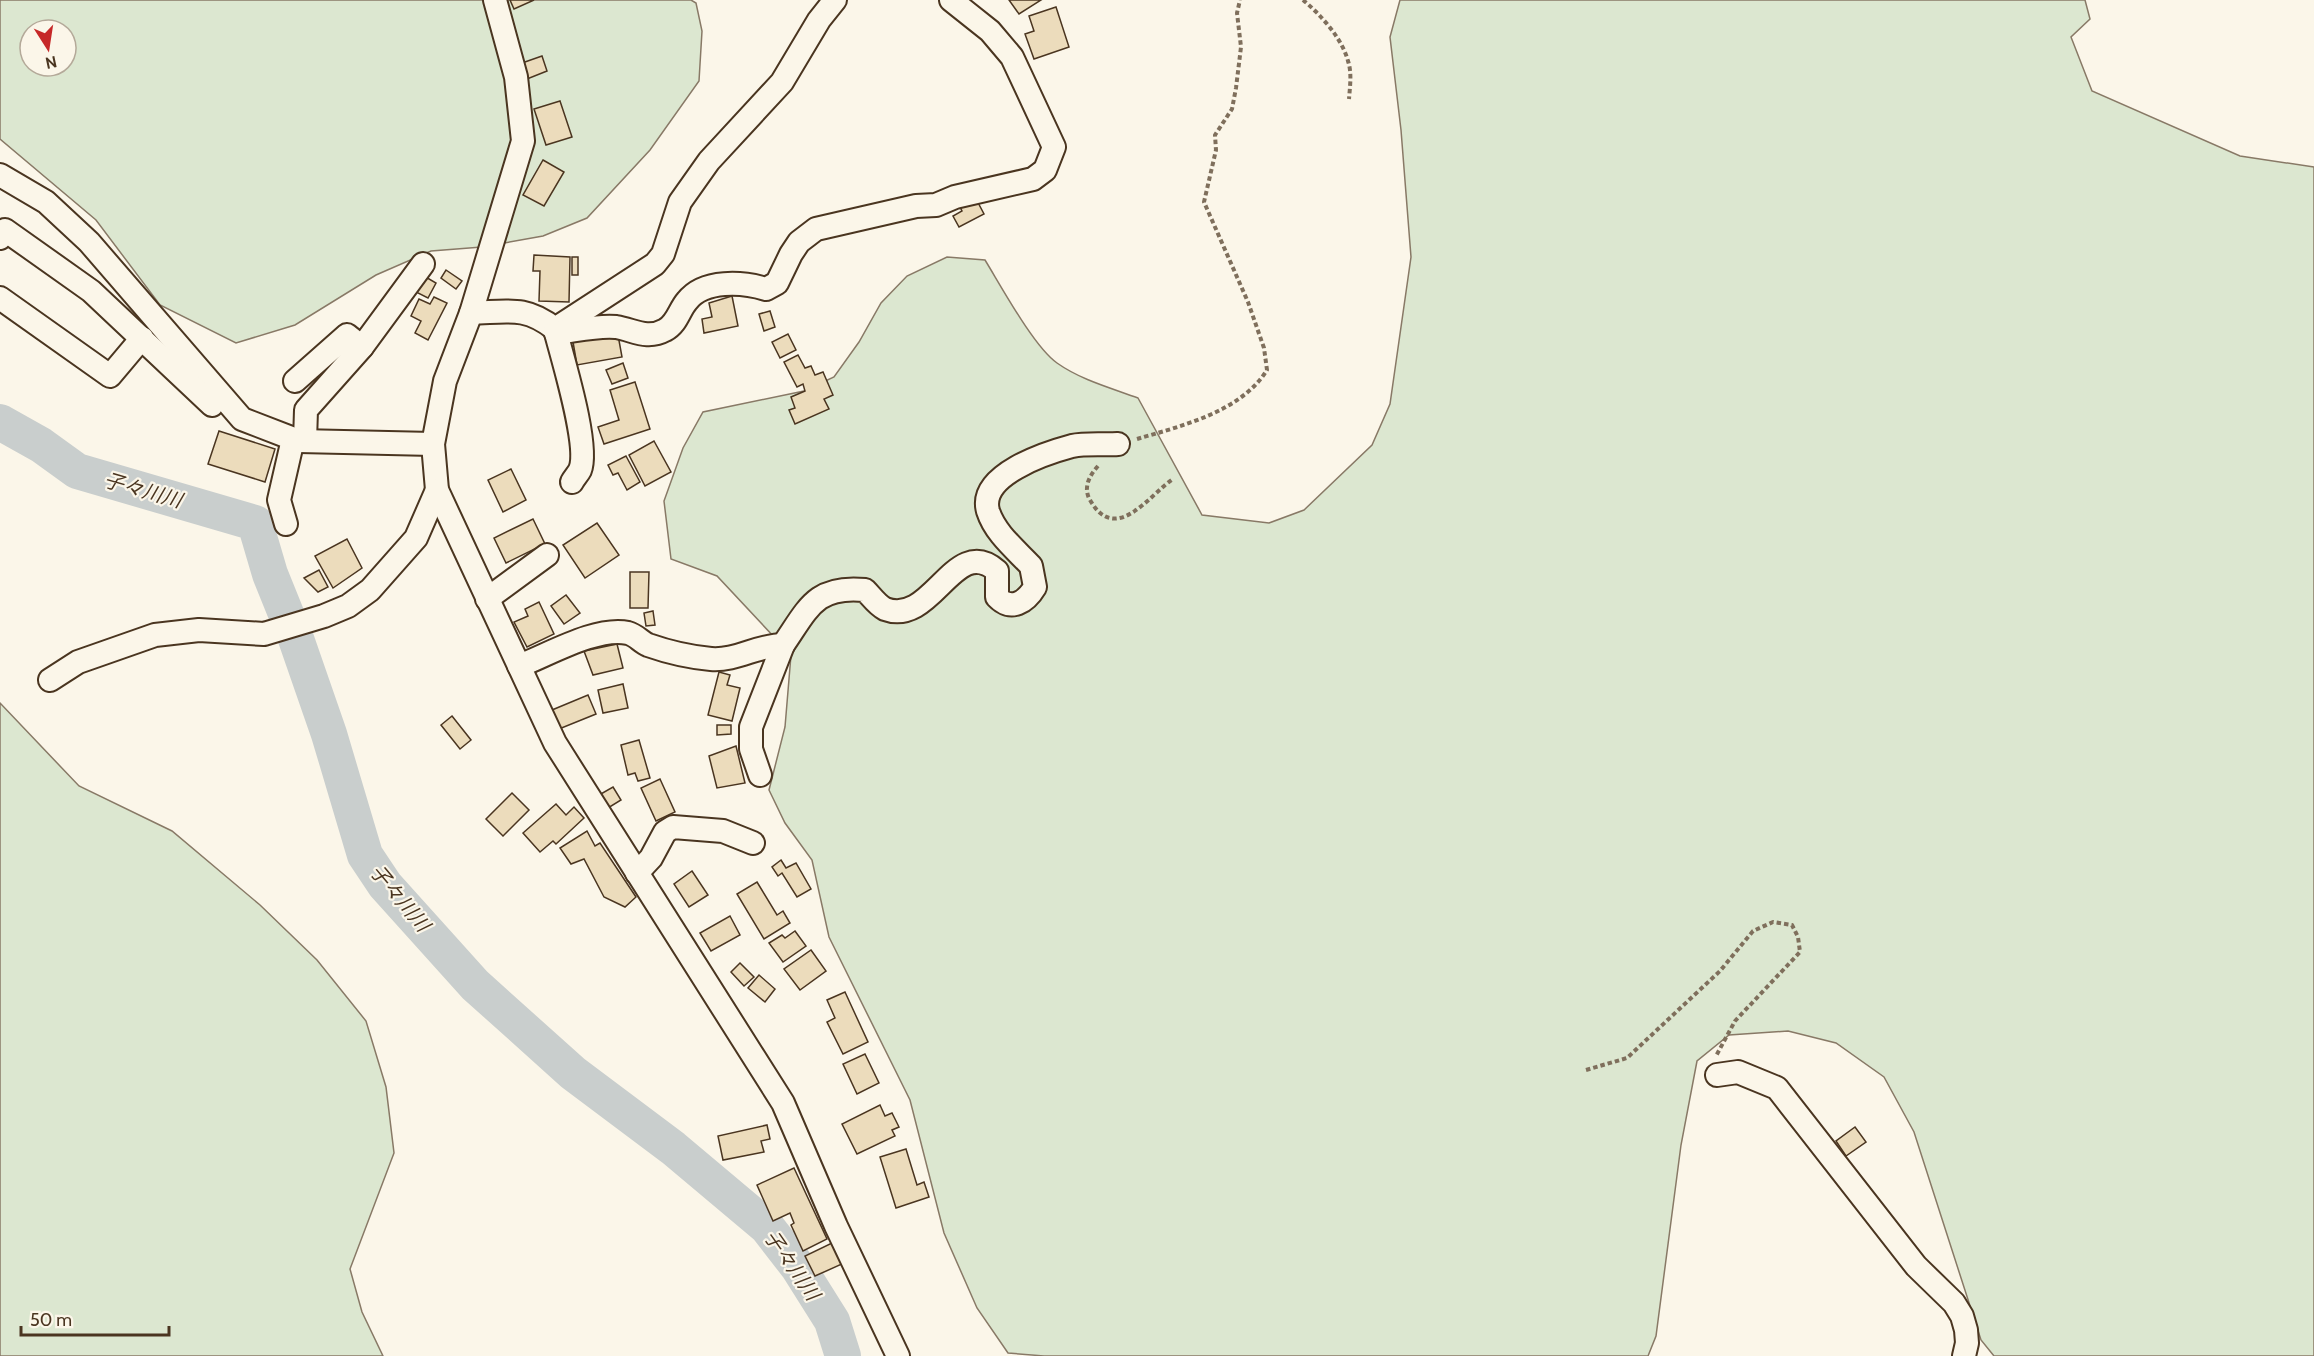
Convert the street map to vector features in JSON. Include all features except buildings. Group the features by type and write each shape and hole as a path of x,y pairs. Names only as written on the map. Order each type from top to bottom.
{"street":[{"path":"495,0 516,77 523,141 471,313 445,381 433,444 436,490 555,743 783,1103 836,1226 898,1356"},
{"path":"555,331 655,264 663,254 680,202 709,161 782,82 813,29 835,0"},
{"path":"555,331 616,327 641,336 665,330 676,321 686,301 694,293 740,282 766,289 777,283 799,242 816,229 915,206 936,205 955,196 1033,179 1045,170 1054,147 1012,57 990,31 951,0"},
{"path":"0,175 46,202 89,242 242,419"},
{"path":"0,238 5,230 91,291 221,414 242,419 299,440 433,444"},
{"path":"286,524 279,500 299,440 306,410 362,346 423,264"},
{"path":"0,298 110,376 142,338"},
{"path":"471,313 529,313 539,316 555,331 579,427 580,469 572,482"},
{"path":"295,381 347,335 362,346"},
{"path":"760,775 751,749 751,727 783,645 814,599 822,594 865,590 886,609 905,610 928,599 946,577 967,564 980,562 997,571 997,597 1002,602 1011,605 1023,602 1035,587 1033,573 1030,566 995,528 987,509 987,497 992,486 1023,464 1074,446 1118,444"},
{"path":"50,680 78,662 155,635 199,630 264,634 279,631 348,606 369,590 416,538 436,490"},
{"path":"487,599 547,555"},
{"path":"519,666 595,635 620,632 632,634 645,644 675,653 711,658 726,658 764,646 783,645"},
{"path":"637,873 651,858 665,832 673,828 723,831 753,843"},
{"path":"1717,1075 1738,1072 1778,1088 1916,1266 1953,1303 1962,1316 1966,1330 1967,1343 1964,1356"}],"path":[{"path":"1173,479 1157,490 1145,506 1120,518 1105,516 1092,503 1087,484 1093,472 1118,444 1182,426 1210,414 1242,397 1267,370 1264,348 1248,302 1204,202 1216,150 1215,135 1232,109 1236,88 1241,46 1237,13 1240,0"},
{"path":"1303,0 1318,13 1348,58 1351,74 1349,99"},
{"path":"1586,1070 1627,1058 1720,971 1753,931 1773,922 1792,926 1798,937 1800,952 1735,1021 1714,1059 1717,1075"}],"green space":[{"path":"0,0 691,0 696,3 702,31 699,81 650,150 587,218 543,236 482,247 431,251 376,275 295,325 236,343 160,305 96,220 0,139"},
{"path":"1400,0 2085,0 2090,19 2071,37 2092,91 2240,156 2314,167 2314,1356 1994,1356 1981,1340 1914,1132 1884,1077 1836,1043 1788,1031 1729,1035 1697,1061 1681,1145 1656,1336 1648,1356 1044,1356 1008,1353 977,1308 944,1233 910,1100 829,937 812,860 785,823 769,790 785,727 791,655 717,576 671,559 664,501 683,448 703,412 804,391 834,377 859,342 881,303 907,276 947,257 985,260 1018,315 1048,355 1076,374 1138,398 1202,515 1269,523 1304,510 1372,445 1390,404 1411,257 1401,130 1390,37"},
{"path":"0,703 79,786 172,831 260,905 317,960 366,1021 386,1087 394,1153 350,1269 362,1312 383,1356 0,1356"}],"waterway":[{"name":"子々川川","path":"0,422 41,445 77,471 255,523 270,574 295,636 329,734 365,855 385,885 475,985 573,1073 673,1148 767,1227 798,1267 832,1321 843,1356"}]}
